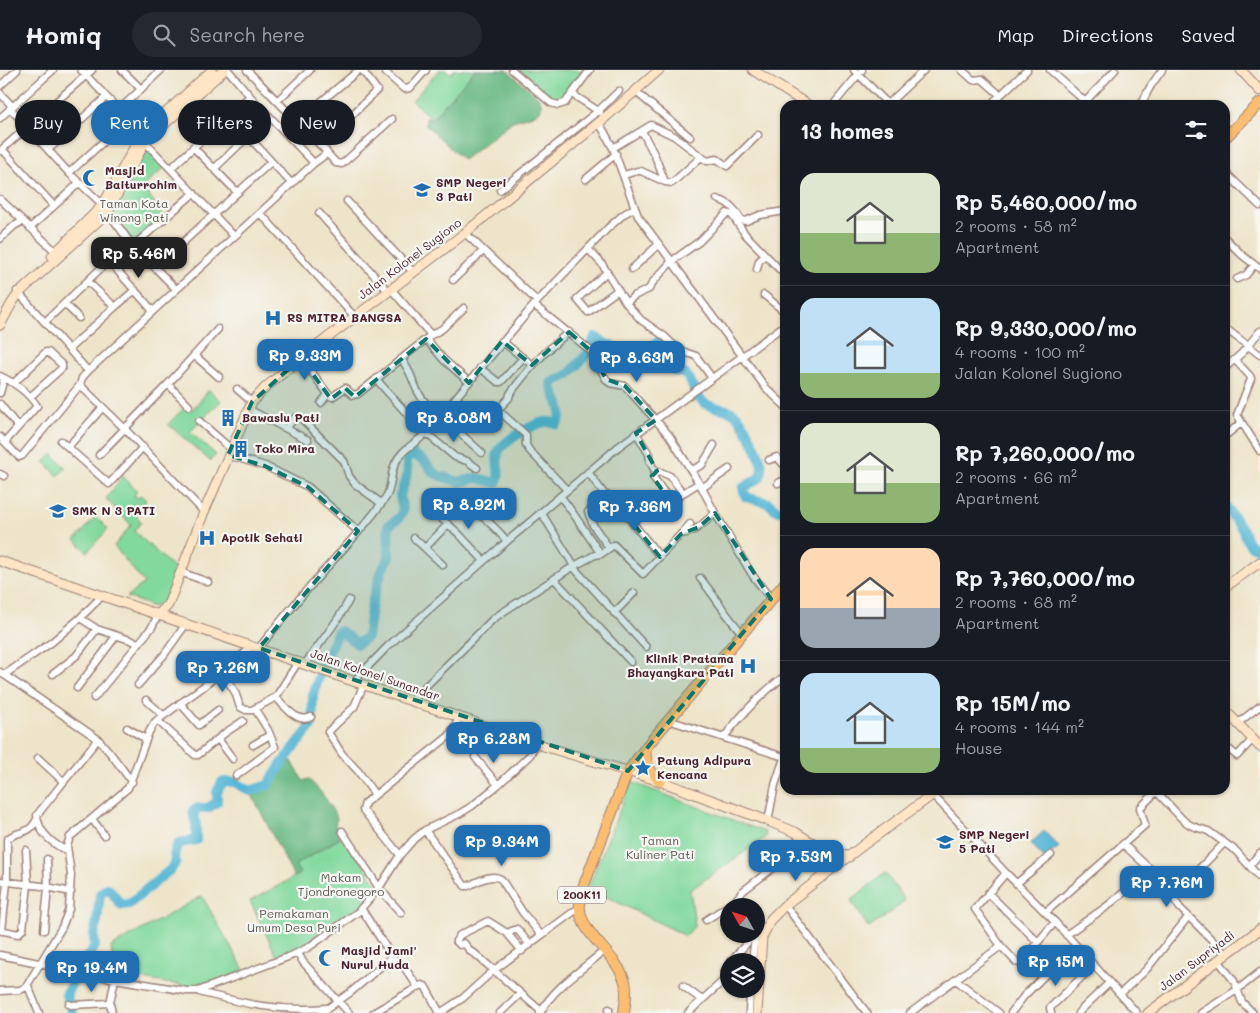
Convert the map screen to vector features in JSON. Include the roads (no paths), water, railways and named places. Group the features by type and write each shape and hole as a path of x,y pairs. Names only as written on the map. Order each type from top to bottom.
{"main road":[{"path":"168,116 212,70"},
{"path":"187,98 224,70"},
{"name":"Jalan Kolonel Sugiono","path":"158,615 168,606 204,512 250,406 266,387 355,316 465,233 659,70"},
{"path":"753,70 800,100"},
{"path":"1241,70 1260,91"},
{"path":"1230,133 1260,103"},
{"path":"0,316 7,303 105,208 140,145"},
{"path":"0,325 18,292"},
{"name":"Jalan Kolonel Sunandar","path":"0,561 536,743 660,780 796,832 819,847 849,857"},
{"path":"1230,583 1260,562"},
{"path":"628,771 668,720 780,589"},
{"path":"168,606 171,619"},
{"path":"1230,715 1260,747"},
{"path":"646,747 646,764 651,772 660,780"},
{"name":"200K11","path":"624,1013 625,983 617,965 584,922 580,907 582,890 628,771"},
{"path":"761,953 762,937 768,923 785,905 932,795"},
{"path":"819,847 827,861 827,869 824,876"},
{"path":"765,922 779,907 785,905"},
{"name":"Jalan Supriyadi","path":"1148,1013 1259,930"},
{"path":"756,998 757,1013"}],"street":[{"path":"0,86 17,70"},
{"path":"0,118 53,70"},
{"path":"56,100 84,73 92,70"},
{"path":"130,100 161,70"},
{"path":"228,70 254,100"},
{"path":"247,70 281,103"},
{"path":"278,100 310,70"},
{"path":"324,100 360,70 377,88 376,92 321,146 336,163 342,164 392,119"},
{"path":"386,70 386,73 404,89 410,88 426,70"},
{"path":"512,70 552,103 558,105 565,103 590,70"},
{"path":"894,100 924,70"},
{"path":"962,70 973,80 982,79 1000,95"},
{"path":"995,100 1027,70"},
{"path":"1050,70 1084,100"},
{"path":"1090,100 1115,70"},
{"path":"1144,100 1162,70"},
{"path":"837,100 858,71 884,100"},
{"path":"127,72 141,90"},
{"path":"84,73 109,100"},
{"path":"500,190 598,111 619,91"},
{"path":"635,91 690,137"},
{"path":"0,93 15,112"},
{"path":"572,94 598,111 603,119 638,216 766,388 780,401"},
{"path":"171,168 250,96"},
{"path":"48,150 106,97"},
{"path":"271,118 314,163"},
{"path":"586,179 614,151 649,125 656,126 674,136 707,161 717,159 724,165 729,166 758,135"},
{"path":"642,131 655,156 665,182"},
{"path":"15,138 1,150 54,206"},
{"path":"43,145 105,208 131,244 176,289"},
{"path":"70,173 101,145"},
{"path":"149,145 234,236"},
{"path":"214,169 239,145"},
{"path":"256,145 292,184"},
{"path":"193,147 237,192"},
{"path":"0,393 2,377 14,382 36,405 36,408 3,440 18,457 22,456 80,386 82,378 88,371 327,153"},
{"path":"624,175 641,171 665,182 672,183 701,157"},
{"path":"155,268 271,162"},
{"path":"1230,177 1260,206"},
{"path":"30,228 80,183"},
{"path":"45,322 109,261 194,193"},
{"path":"0,199 58,254"},
{"path":"717,199 727,202 733,207 741,220 746,221 760,215 780,212"},
{"path":"347,201 413,272"},
{"path":"0,991 20,990 28,986 66,918 71,892 67,841 125,792 132,782 149,732 157,720 255,648 381,503 388,493 391,475 398,458 404,451 426,433 535,303 619,219 634,208"},
{"path":"260,213 355,316"},
{"path":"319,213 429,337 444,360 469,382"},
{"path":"626,303 634,296 649,289 672,261 700,241 727,213 732,215 745,234 780,269"},
{"path":"0,239 14,226 23,221"},
{"path":"465,233 535,303 589,350 610,383 625,386 669,435 692,470 715,513 753,576 771,599"},
{"path":"1230,243 1260,269"},
{"path":"632,269 659,244"},
{"path":"588,249 608,272 626,303 641,320 664,336 679,350 696,356 712,378"},
{"path":"453,280 483,251"},
{"path":"757,269 759,261 765,255"},
{"path":"109,261 153,311"},
{"path":"1238,279 1246,275 1254,264"},
{"path":"608,272 577,299 588,312 618,290"},
{"path":"88,282 114,307"},
{"path":"69,349 135,290"},
{"path":"18,292 88,371"},
{"path":"764,295 780,308"},
{"path":"65,304 79,318"},
{"path":"301,358 332,397 345,388 353,395 358,394 429,337 442,329 464,308"},
{"path":"100,455 218,329"},
{"path":"354,681 388,646 588,472 636,433 780,329"},
{"path":"1230,364 1236,360 1260,331"},
{"path":"456,398 485,421 488,420 508,398 532,365 546,350 568,332"},
{"path":"1230,332 1260,355"},
{"path":"502,341 532,365"},
{"path":"14,382 44,353 48,352 57,360 62,365 62,368 30,397"},
{"path":"194,355 219,377"},
{"path":"480,368 498,382 501,382 523,358"},
{"path":"401,360 408,368 418,392 430,408 482,453"},
{"path":"1236,360 1250,376 1250,382 1237,413 1241,423 1260,451"},
{"path":"506,378 516,386"},
{"path":"376,379 426,433 455,457 467,461 477,468"},
{"path":"168,384 189,406"},
{"path":"80,386 144,447 204,512"},
{"path":"237,389 250,406 308,440"},
{"path":"321,403 328,394"},
{"path":"0,404 18,427"},
{"path":"68,447 102,408"},
{"path":"498,410 526,435 528,450 567,490"},
{"path":"286,428 296,417 299,417 344,461 349,476 355,484 381,503"},
{"path":"199,421 229,452 265,466 308,487 358,531"},
{"path":"456,430 462,423 468,421"},
{"path":"1230,432 1241,423"},
{"path":"636,433 649,454 652,466 657,471 670,476 683,493"},
{"path":"61,441 110,484 144,447"},
{"path":"692,470 702,465 714,445"},
{"path":"769,460 777,457 780,460"},
{"path":"657,471 653,477 666,495 675,498 729,469"},
{"path":"588,472 605,495"},
{"path":"605,495 612,495 621,502 632,522 660,557"},
{"path":"605,495 588,512 593,525 609,548"},
{"path":"632,522 666,495"},
{"path":"484,561 433,510 447,497 451,496 479,512 507,541"},
{"path":"560,496 569,506 601,554"},
{"path":"541,512 575,568 646,647"},
{"path":"680,534 699,527 715,513"},
{"path":"425,548 448,524"},
{"path":"412,700 493,619 519,600 595,555 601,554 613,545 643,574 690,524"},
{"path":"414,538 443,565"},
{"path":"180,572 208,582"},
{"path":"700,578 742,633"},
{"path":"556,580 631,662"},
{"path":"614,613 634,593"},
{"path":"102,596 52,642 2,673 98,740 112,754 132,782"},
{"path":"222,672 235,692 240,707 246,710 255,709 276,698 301,663 338,620 349,600"},
{"path":"94,698 152,628 158,615"},
{"path":"80,618 97,629 139,643"},
{"path":"138,685 164,655 186,624"},
{"path":"53,674 76,656 97,629"},
{"path":"77,688 116,636"},
{"path":"724,738 750,706 780,679"},
{"path":"364,684 354,706 328,732 342,754 358,771 375,795"},
{"path":"276,698 293,714 308,718"},
{"path":"146,700 163,715"},
{"path":"180,703 199,725 218,710"},
{"path":"1238,723 1260,706"},
{"path":"236,776 274,749 270,735 255,709"},
{"path":"400,855 364,810 365,803 450,736 460,717"},
{"path":"157,720 195,755 198,755 230,729 243,722"},
{"path":"668,720 780,755"},
{"path":"127,728 146,739"},
{"path":"254,745 270,735"},
{"path":"218,739 233,759"},
{"path":"1230,750 1237,756 1253,739"},
{"path":"26,850 28,885 23,929 18,934 1,930 7,840 11,835 28,831 37,819 39,811 98,740"},
{"path":"198,991 279,961 309,947 358,912 379,888 400,855 414,839 425,830 459,814 498,785 530,755 536,743"},
{"path":"474,757 498,785"},
{"path":"38,758 64,782"},
{"path":"768,821 770,805 780,772"},
{"path":"939,795 1006,873 1056,922 1137,1013"},
{"path":"1046,912 1145,825 1140,808 1151,795"},
{"path":"1159,795 1184,822 1208,831 1236,851 1260,878"},
{"path":"37,819 44,834 53,844 67,851"},
{"path":"92,819 104,835"},
{"path":"425,830 465,886 497,876 541,935"},
{"path":"342,831 379,888 401,913"},
{"path":"706,920 734,902 743,891 809,840"},
{"path":"1169,891 1208,862 1224,843"},
{"path":"1123,844 1151,870 1188,917 1226,954"},
{"path":"1250,865 1260,853"},
{"path":"1017,883 1051,855"},
{"path":"44,930 48,888 47,859"},
{"path":"1066,935 1106,907 1151,870"},
{"path":"1006,873 975,907 976,912 1001,946 1019,964 1056,922"},
{"path":"4,882 71,892"},
{"path":"988,894 1038,942"},
{"path":"785,905 867,1013"},
{"path":"373,1013 422,985 425,986 440,1013 464,998 493,972 580,907"},
{"path":"361,908 392,957 404,967 418,987"},
{"path":"1120,994 1146,970 1188,917"},
{"path":"522,951 507,933 488,921 460,936 456,941 460,945 464,943 493,972 540,1012 567,982 605,950"},
{"path":"507,933 517,929 530,945"},
{"path":"738,953 747,943"},
{"path":"910,1013 1001,946"},
{"path":"1011,1013 1024,996 1048,972 1054,971 1080,951"},
{"path":"298,952 304,962 349,1013"},
{"path":"0,955 115,979 187,991 198,991 263,1007 290,1010 330,1008"},
{"path":"321,1013 339,1001 392,957"},
{"path":"1218,960 1234,981 1242,1002 1254,1013"},
{"path":"1051,1013 1050,1008 1094,965"},
{"path":"1201,1013 1237,990 1260,972"},
{"path":"112,1013 110,1003 115,979"},
{"path":"956,980 998,1013"},
{"path":"1078,1013 1109,983"},
{"path":"688,1013 720,985"},
{"path":"28,986 39,1013"},
{"path":"683,986 702,1000"},
{"path":"500,1013 520,994"},
{"path":"749,1013 752,998"},
{"path":"69,1004 110,1003"}],"water":[{"path":"1044,831 1059,847 1044,859 1031,843"}],"waterway":[{"path":"72,1013 66,995 82,961 91,953 95,946 94,936 100,894 107,888 122,905 129,904 171,869 176,862 174,852 179,843 196,840 196,825 193,811 199,808 208,808 217,802 217,792 222,782 235,782 250,791 268,785 283,762 312,725 313,695 323,665 337,633 340,631 357,644 367,637 372,603 382,570 389,558 388,526 399,518 403,510 400,496 408,472 406,456 409,452 424,461 433,472 440,476 459,482 477,478 496,483 498,479 498,453 506,443 537,424 544,422 557,424 561,413 551,383 568,375 588,353 595,337 611,345 618,356 631,351 648,350 660,340 663,340 667,361 671,368 688,376 697,395 705,404 734,413 751,438 762,468 759,478 743,488 746,497 768,503 780,511"},
{"path":"1230,513 1243,530 1251,546 1260,549"}],"place":[{"name":"Masjid Baiturrohim","path":"91,178"},
{"name":"SMP Negeri 3 Pati","path":"422,190"},
{"name":"RS MITRA BANGSA","path":"273,318"},
{"name":"Bawaslu Pati","path":"228,418"},
{"name":"Toko Mira","path":"241,449"},
{"name":"SMK N 3 PATI","path":"58,511"},
{"name":"Apotik Sehati","path":"207,538"},
{"name":"Klinik Pratama Bhayangkara Pati","path":"748,666"},
{"name":"Patung Adipura Kencana","path":"643,768"},
{"name":"SMP Negeri 5 Pati","path":"945,842"},
{"name":"Masjid Jami' Nurul Huda","path":"327,958"}],"park label":[{"name":"Taman Kota Winong Pati","path":"134,211"},
{"name":"Taman Kuliner Pati","path":"660,848"},
{"name":"Makam Tjondronegoro","path":"341,885"},
{"name":"Pemakaman Umum Desa Puri","path":"294,921"}]}
